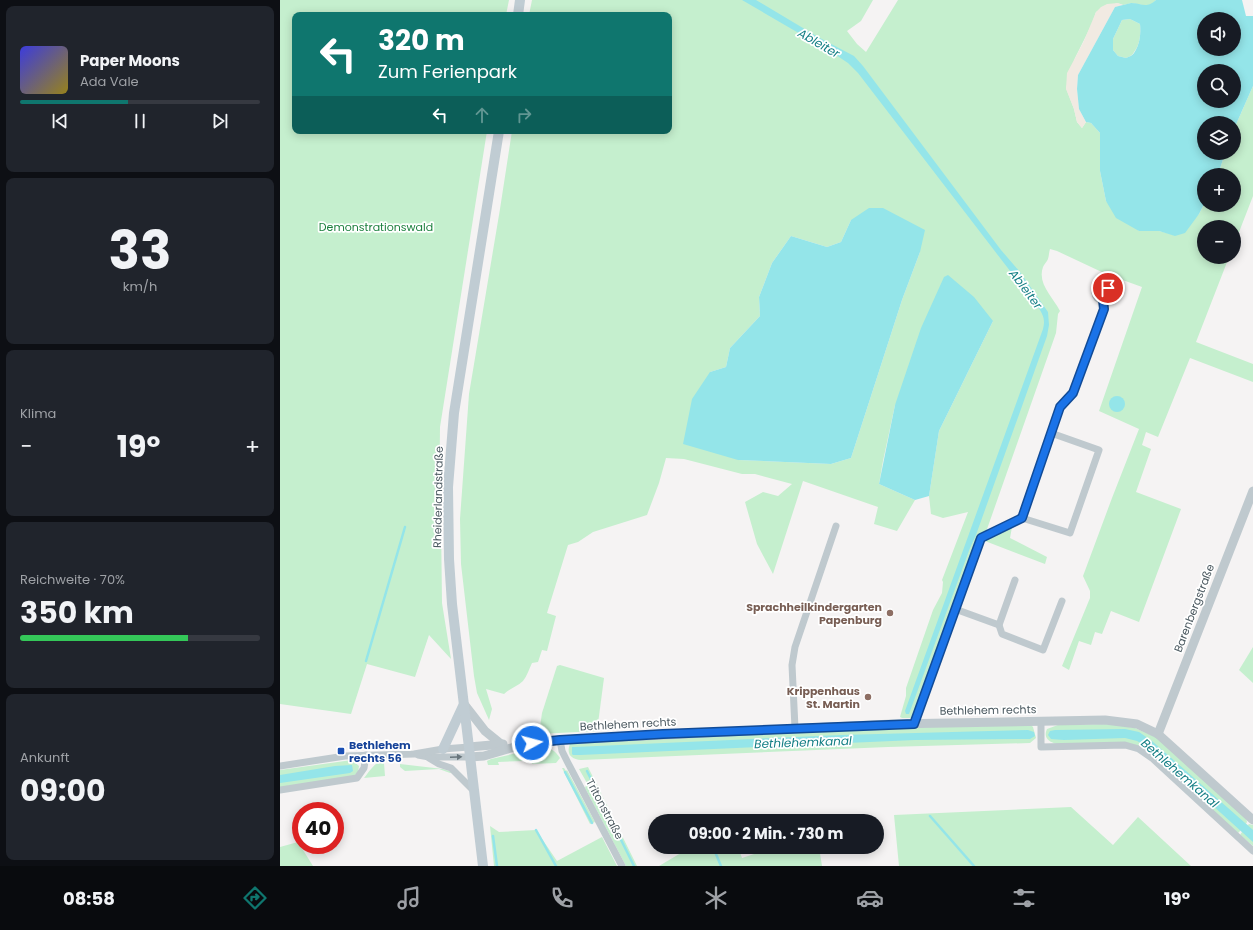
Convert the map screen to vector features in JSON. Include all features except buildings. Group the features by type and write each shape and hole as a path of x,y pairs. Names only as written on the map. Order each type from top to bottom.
{"main road":[{"path":"518,12 520,0"},
{"name":"Rheiderlandstraße","path":"483,866 452,604 449,551 449,480 454,413 499,134"},
{"path":"443,749 464,704"}],"street":[{"path":"1022,518 1060,407 1073,393 1104,309 1103,300"},
{"path":"914,724 981,538 1022,518 1070,533 1099,450 1051,432"},
{"name":"Barenbergstraße","path":"1158,734 1253,491"},
{"path":"794,728 792,665 795,647 836,526"},
{"path":"1015,580 999,625 1002,634 1043,650 1062,601"},
{"path":"955,609 999,625"},
{"path":"464,704 485,731 501,744"},
{"name":"Bethlehem rechts","path":"280,766 333,758 366,755 414,754 443,749 470,752 484,756 521,745 560,740 794,728 1105,720 1137,724 1158,734 1253,819"},
{"path":"1041,721 1041,747 1118,745 1139,749 1152,758 1253,851"},
{"name":"Tritonstraße","path":"560,740 562,751 622,866"},
{"name":"Bethlehem rechts","path":"429,758 470,752 501,744 521,745"},
{"name":"Bethlehem rechts","path":"414,754 429,758 450,768 473,790"},
{"path":"280,790 357,778 364,768 366,755"}],"green space":[{"name":"Demonstrationswald","path":"280,0 509,0 507,12 292,12 292,134 487,134 440,427 439,519 441,520 442,603 451,659 429,635 415,677 367,664 351,714 280,704"},
{"path":"532,0 873,0 861,21 847,31 857,44 866,52 898,0 1156,0 1151,5 1132,3 1123,5 1117,3 1096,12 1092,24 1075,58 1066,88 1077,122 1082,128 1086,122 1091,123 1100,133 1100,171 1106,201 1139,231 1159,231 1175,235 1200,212 1241,212 1241,168 1220,168 1223,160 1241,160 1241,116 1240,116 1253,86 1253,196 1241,227 1241,220 1197,220 1197,264 1226,264 1196,342 1253,364 1253,382 1190,358 1158,437 1146,432 1142,445 1151,449 1136,492 1181,509 1139,622 1111,611 1102,634 1095,632 1091,645 1079,641 1069,670 1062,666 1090,598 1090,591 1083,576 1139,429 1099,411 1142,287 1106,274 1050,249 1048,259 1043,267 1042,279 1060,311 1058,314 1056,333 986,532 981,534 914,718 900,717 906,696 906,688 933,610 942,593 942,580 968,512 943,518 931,514 929,496 939,431 993,321 895,405 879,484 915,500 897,531 874,524 878,507 803,481 773,574 757,544 745,502 763,492 778,496 792,484 755,474 742,474 684,459 666,458 659,483 647,515 593,532 578,542 568,545 547,613 556,616 547,651 542,650 538,662 532,663 523,681 504,694 486,689 492,709 489,720 477,693 461,564 460,519 469,394 512,134 672,134 672,12 530,12","holes":["851,220 920,252 902,300 851,458 831,464 738,460 710,372 726,367 730,348 760,316 759,297 772,263 791,236 827,247 841,242"]},
{"path":"1130,19 1140,24 1140,35 1136,49 1132,55 1126,58 1118,56 1113,50 1113,39 1122,20"},
{"path":"1012,527 1010,538 1047,557 1045,564 985,541 985,539"},
{"path":"1253,647 1253,683 1239,670"},
{"path":"560,665 604,678 597,731 539,734 542,713 557,666"},
{"path":"1111,724 1135,728 1158,738 1246,818 1246,824 1253,825 1253,846 1240,835 1242,832 1241,830 1238,833 1135,745 1057,744 1049,741 1046,737 1047,729 1058,725"},
{"path":"1031,725 1036,738 1030,743 888,747 581,760 572,757 569,753 570,744 574,743 878,728"},
{"path":"543,748 551,749 556,753 560,758 556,763 532,764 532,751"},
{"path":"526,751 526,758 523,761 498,762 499,765 488,765 487,761 491,759"},
{"path":"352,760 359,766 358,772 354,776 280,788 280,770"},
{"path":"380,761 384,763 385,776 364,778 373,767"},
{"path":"400,764 443,769 452,772 450,773 439,769 405,771 400,767"},
{"path":"588,767 637,866 626,866 585,788 587,783 579,769"},
{"path":"562,768 566,771 567,770 595,822 590,824"},
{"path":"1071,807 1113,845 1138,817 1191,866 899,866 894,815"},
{"path":"490,826 499,832 536,830 557,861 602,837 617,866 494,866"},
{"path":"292,844 292,854 306,854 313,866 280,866 280,847"},
{"path":"679,854 741,854 742,858 754,854 820,854 822,866 659,866"}],"sand":[{"path":"1118,3 1123,5 1115,7 1078,75 1077,89 1079,109 1086,122 1082,128 1077,122 1074,109 1066,89 1067,73 1083,43 1096,12 1107,4"}],"water":[{"name":"Ableiter","path":"742,0 756,0 818,37 854,56 1001,250 1020,272 1048,312 1049,325 1047,336 976,535 909,714 906,714 905,711 1043,329 1044,319 1040,310 858,73 848,63 833,53"},
{"path":"1156,0 1242,0 1246,16 1253,16 1253,86 1240,116 1197,116 1197,160 1223,160 1220,168 1197,168 1197,212 1200,212 1185,233 1175,236 1159,231 1139,231 1116,218 1106,201 1100,171 1100,133 1091,123 1086,122 1079,109 1077,89 1078,75 1115,7 1131,3 1144,5","holes":["1130,19 1140,24 1140,35 1136,50 1131,56 1126,58 1118,56 1113,50 1113,39 1122,20"]},
{"path":"869,208 883,208 925,230 920,252 902,300 851,458 831,464 738,460 683,444 692,399 710,372 726,367 730,348 760,316 759,297 772,263 791,236 827,247 841,242 851,220"},
{"path":"948,275 974,297 993,321 939,431 929,496 915,500 879,484 895,405 921,328 944,277"},
{"path":"1117,396 1123,398 1125,404 1123,410 1117,412 1111,410 1109,404 1111,398"},
{"name":"Bethlehemkanal","path":"1125,729 1139,732 1152,741 1253,830 1253,842 1148,747 1137,741 1125,738 1064,740 1051,739 1048,735 1050,731 1055,730"},
{"name":"Bethlehemkanal","path":"1028,730 1034,732 1035,736 1030,739 915,740 580,755 572,754 572,747 841,735"},
{"path":"352,765 353,771 350,773 280,783 280,775 335,766"}],"waterway":[{"path":"366,661 405,527"},
{"path":"587,771 634,866"},
{"path":"565,772 592,823"},
{"path":"930,816 974,866"},
{"path":"536,830 556,866"},
{"path":"493,836 497,866"},
{"path":"716,854 721,866"}],"place":[{"name":"Sprachheilkindergarten Papenburg","path":"890,613"},
{"name":"Krippenhaus St. Martin","path":"868,697"},
{"name":"Bethlehem rechts 56","path":"341,751"}],"route":[{"path":"532,743 663,734 914,724 981,538 1022,518 1060,407 1073,393 1104,309 1103,300 1109,296 1108,288"}]}
